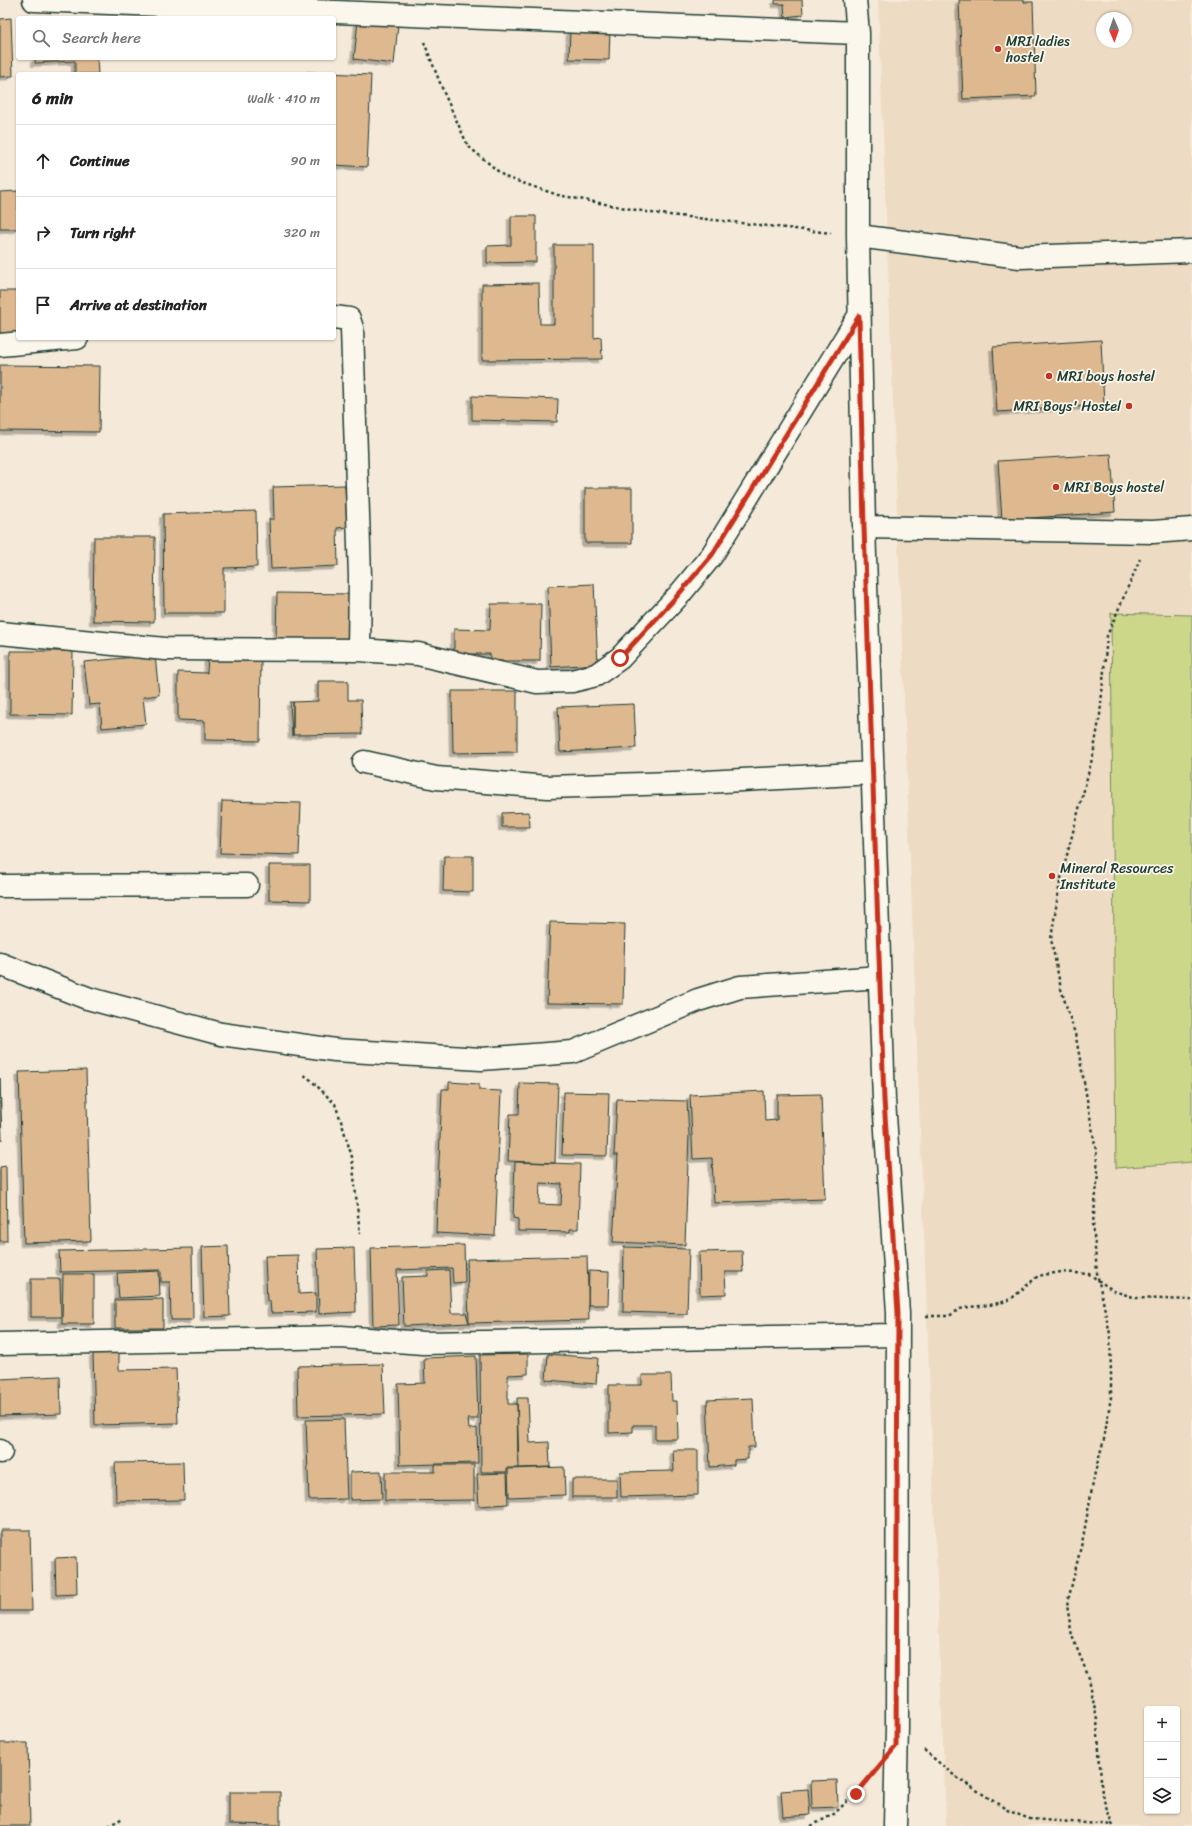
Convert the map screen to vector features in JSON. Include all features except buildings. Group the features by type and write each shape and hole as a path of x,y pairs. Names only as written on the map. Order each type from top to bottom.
{"street":[{"path":"34,0 858,32"},
{"path":"855,0 858,32 858,236 864,527 884,1100 898,1313 895,1826"},
{"path":"858,236 1020,257 1192,251"},
{"path":"0,633 165,649 359,650 418,654 537,682 572,682 596,676 620,658 678,595 712,555 859,316"},
{"path":"336,317 349,320 352,328 360,577 359,650"},
{"path":"0,345 55,340"},
{"path":"864,527 1153,532 1192,529"},
{"path":"364,762 436,778 548,787 706,782 873,772"},
{"path":"0,886 247,885"},
{"path":"0,964 87,998 220,1034 335,1050 481,1059 573,1052 691,1003 740,987 880,976"},
{"path":"0,1344 341,1337 423,1343 897,1335"}],"path":[{"path":"413,14 444,93 468,146 506,177 558,195 652,213 858,236"},
{"path":"811,1826 834,1814 856,1794 896,1736 1008,1811 1030,1819 1113,1826 1102,1795 1097,1720 1089,1678 1072,1636 1067,1605 1079,1554 1092,1486 1104,1439 1111,1397 1110,1334 1099,1280 1093,1223 1098,1173 1096,1150 1076,1037 1061,989 1051,939 1060,882 1094,755 1100,715 1107,636 1153,532"},
{"path":"300,1072 311,1080 335,1104 352,1157 360,1234"},
{"path":"898,1313 945,1317 969,1307 1003,1302 1011,1299 1038,1276 1049,1273 1074,1272 1089,1274 1114,1291 1136,1298 1192,1300"},
{"path":"108,1826 124,1818"}],"shaded area":[{"name":"Mineral Resources Institute","path":"878,0 1192,0 1192,1826 946,1826"}],"green space":[{"path":"1111,613 1192,615 1192,1162 1116,1168"}],"place":[{"name":"MRI ladies hostel","path":"998,49"},
{"name":"MRI boys hostel","path":"1049,376"},
{"name":"MRI Boys' Hostel","path":"1129,406"},
{"name":"MRI Boys hostel","path":"1056,487"},
{"name":"Mineral Resources Institute","path":"1052,876"}],"route":[{"path":"620,658 678,595 712,555 859,316 864,527 884,1100 898,1313 896,1746 867,1783 856,1794"}]}
